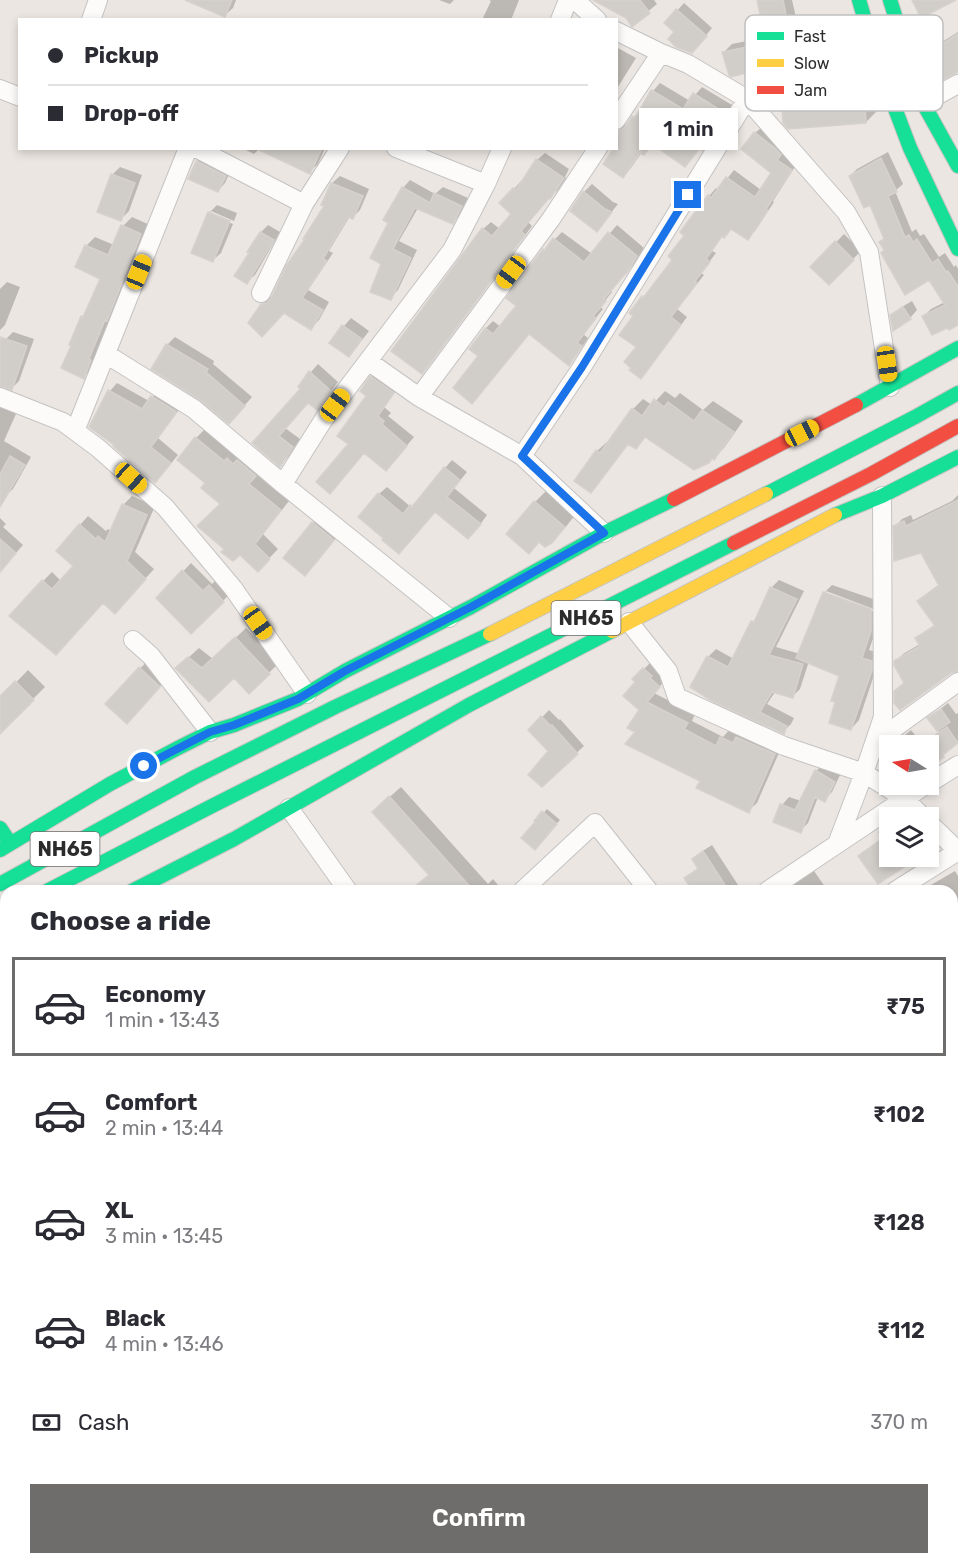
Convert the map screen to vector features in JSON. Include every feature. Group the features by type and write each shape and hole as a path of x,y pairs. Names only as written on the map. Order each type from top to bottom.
{"main road":[{"path":"859,0 863,15"},
{"path":"890,0 895,15"},
{"path":"896,111 910,148 958,249"},
{"path":"927,111 958,166"},
{"path":"0,828 5,846 110,784 178,748 210,732 234,725 298,699 345,671 449,618 604,533 890,387 958,348"},
{"name":"NH65","path":"0,884 195,777 630,564 958,393"},
{"name":"NH65","path":"59,885 861,479 958,426"},
{"path":"145,885 234,839 469,705 836,515 882,496 958,457"}],"street":[{"path":"92,18 98,0"},
{"path":"561,18 568,0"},
{"path":"575,0 595,18"},
{"path":"618,32 688,64 745,98"},
{"path":"618,117 661,53"},
{"path":"943,92 958,84"},
{"path":"0,89 18,96"},
{"path":"522,456 582,367 745,102"},
{"path":"758,111 846,212 869,252 890,387"},
{"path":"75,431 187,150"},
{"path":"200,150 304,204"},
{"path":"261,293 304,204 339,150"},
{"path":"401,150 486,184"},
{"path":"283,484 324,419 453,250 501,150"},
{"path":"418,397 551,219 597,150"},
{"path":"106,354 194,409 449,618"},
{"path":"368,361 418,397 522,456 604,533"},
{"path":"0,397 63,422 98,448 165,507 233,588 307,694"},
{"path":"837,844 883,717 882,496"},
{"path":"629,622 668,671 677,697 784,746 864,773 905,799 913,807"},
{"path":"133,640 151,657 210,732"},
{"path":"874,744 958,682"},
{"path":"939,777 958,765"},
{"path":"776,885 911,795"},
{"path":"289,808 344,885"},
{"path":"529,885 595,824 644,885"},
{"path":"904,885 958,851 939,833"}],"building":[{"path":"185,0 232,0 225,17"},
{"path":"593,0 640,0 650,13 632,27 626,18"},
{"path":"757,0 783,0 786,15 760,15"},
{"path":"912,0 956,0 927,15 920,15"},
{"path":"676,9 707,36 692,53 676,47 668,39 674,32 664,23"},
{"path":"958,34 958,72 943,80 943,43"},
{"path":"745,47 745,73 731,77 722,52"},
{"path":"651,90 683,109 693,93 725,113 702,151 699,149 685,167 652,144 644,155 640,153 623,178 603,164 613,150 618,150 618,131 625,127 632,116 635,118"},
{"path":"782,111 865,111 866,123 788,129 783,123"},
{"path":"754,132 781,155 777,160 792,170 748,240 731,229 724,238 722,236 706,259 710,262 695,281 697,283 671,317 681,325 641,379 629,370 631,368 624,362 636,347 619,335 633,316 629,313 672,260 668,256 684,236 680,232 708,195 711,198 726,177 755,197 771,173 741,149"},
{"path":"259,150 321,150 310,174"},
{"path":"881,158 897,192 888,196 905,237 909,235 913,242 917,239 932,263 938,259 958,286 958,325 949,330 947,328 932,335 922,316 945,305 929,280 905,295 881,253 884,250 879,242 884,239 870,205 864,208 849,176"},
{"path":"536,159 564,178 550,199 521,231 525,235 422,374 391,351 482,228 492,236 511,214 499,203 513,188 516,190"},
{"path":"196,161 226,176 218,192 188,179"},
{"path":"111,174 135,183 121,221 97,212"},
{"path":"331,183 363,196 353,219 348,217 323,259 327,261 302,298 323,310 311,330 284,313 262,337 248,323 261,304 267,303 271,298 286,266 324,206 321,205"},
{"path":"402,187 430,203 434,193 462,206 453,224 415,208 393,249 411,258 391,300 370,292 381,264 370,258 388,223 383,220"},
{"path":"583,191 612,212 597,232 570,211"},
{"path":"208,212 230,221 213,262 191,253"},
{"path":"121,225 141,234 107,321 105,320 89,359 91,360 84,379 61,368 81,316 83,317 100,279 75,267 85,245 108,255"},
{"path":"260,232 274,240 247,284 234,276"},
{"path":"608,232 637,256 593,316 596,318 577,343 582,346 569,366 529,334 472,404 453,388 478,356 469,349 485,328 493,334 516,306 506,298 553,238 584,262"},
{"path":"835,241 854,260 829,285 810,267"},
{"path":"903,307 911,319 893,331 890,315"},
{"path":"342,325 362,339 349,357 329,343"},
{"path":"0,337 27,346 12,390 0,386"},
{"path":"166,344 208,369 206,372 245,406 229,424 200,400 151,369"},
{"path":"309,371 331,391 317,410 308,403 279,436 293,447 280,467 252,443 300,389 298,387"},
{"path":"370,376 394,393 378,416 384,421 382,424 407,446 386,471 364,453 330,494 316,482 348,444 337,436 366,396 360,391"},
{"path":"108,390 142,409 151,396 177,412 151,447 171,463 155,483 114,445 89,427"},
{"path":"654,399 664,407 668,402 694,421 702,410 734,432 714,460 712,458 709,463 694,470 645,437 636,449 628,444 591,493 574,481 596,450 600,453 632,408 642,416"},
{"path":"195,437 224,461 227,458 233,464 237,460 256,476 249,484 281,510 255,544 270,559 258,572 240,555 233,561 221,552 224,549 197,526 220,504 201,488 205,483 177,460"},
{"path":"10,456 25,465 0,507 0,474"},
{"path":"444,467 460,480 447,497 481,524 468,539 435,512 399,554 358,517 378,493 403,514 410,505 412,507"},
{"path":"958,500 958,671 951,673 900,710 894,703 894,691 904,683 894,661 920,646 915,638 935,626 917,601 939,586 921,553 894,561 893,526 904,521 906,526"},
{"path":"534,501 565,527 552,543 545,547 539,542 529,554 506,534"},
{"path":"122,504 147,515 127,561 146,579 115,614 103,603 56,655 9,616 42,580 52,589 73,566 56,551 79,524 96,539 98,536 105,542"},
{"path":"312,522 334,540 305,576 283,558"},
{"path":"0,539 16,553 0,572"},
{"path":"182,570 203,591 209,585 224,602 191,634 156,598"},
{"path":"770,587 797,599 769,655 803,664 793,698 772,692 760,712 787,726 784,734 712,701 690,687 707,656 728,667 751,621 754,622"},
{"path":"823,592 871,609 871,631 862,658 872,661 872,670 851,730 829,723 835,702 831,701 839,676 796,658"},
{"path":"235,637 270,674 249,694 234,678 209,702 175,668 188,657 202,668"},
{"path":"139,667 160,687 127,724 105,704"},
{"path":"643,668 660,687 647,702 688,723 684,729 716,746 720,737 733,743 736,737 775,754 749,813 696,788 700,781 625,744 635,732 627,728 639,710 623,696 635,682 632,679"},
{"path":"15,681 34,700 0,734 0,696"},
{"path":"941,709 950,722 937,731 927,718"},
{"path":"541,716 578,754 542,787 528,775 548,751 528,730"},
{"path":"947,727 958,743 939,760 939,735 935,735"},
{"path":"815,770 835,782 825,802 815,797 801,833 773,822 780,804 795,810"},
{"path":"389,796 469,885 416,885 429,875 372,812"},
{"path":"542,811 557,824 535,850 521,838"},
{"path":"879,841 879,867 904,867 878,884 858,856"},
{"path":"703,851 725,885 689,885 684,878 698,869 692,859"}],"traffic: fast":[{"path":"859,0 863,15"},
{"path":"890,0 895,15"},
{"path":"896,111 910,148 958,249"},
{"path":"927,111 958,166"},
{"path":"856,405 958,348"},
{"path":"766,494 958,393"},
{"path":"835,515 882,496 958,457"},
{"path":"0,850 110,784 178,748 210,732 234,725 298,699 345,671 471,607 604,533 674,499"},
{"path":"59,885 734,543"},
{"path":"144,885 234,839 469,705 612,631"},
{"path":"0,884 195,777 335,707 490,634"},
{"path":"0,828 10,843"}],"traffic: slow":[{"path":"490,634 766,494"},
{"path":"612,631 835,515"}],"traffic: jam":[{"path":"674,499 856,405"},
{"path":"734,543 871,474 958,426"}],"route":[{"path":"144,766 210,732 234,725 298,699 345,671 471,607 604,533 522,456 582,367 688,195"}]}
